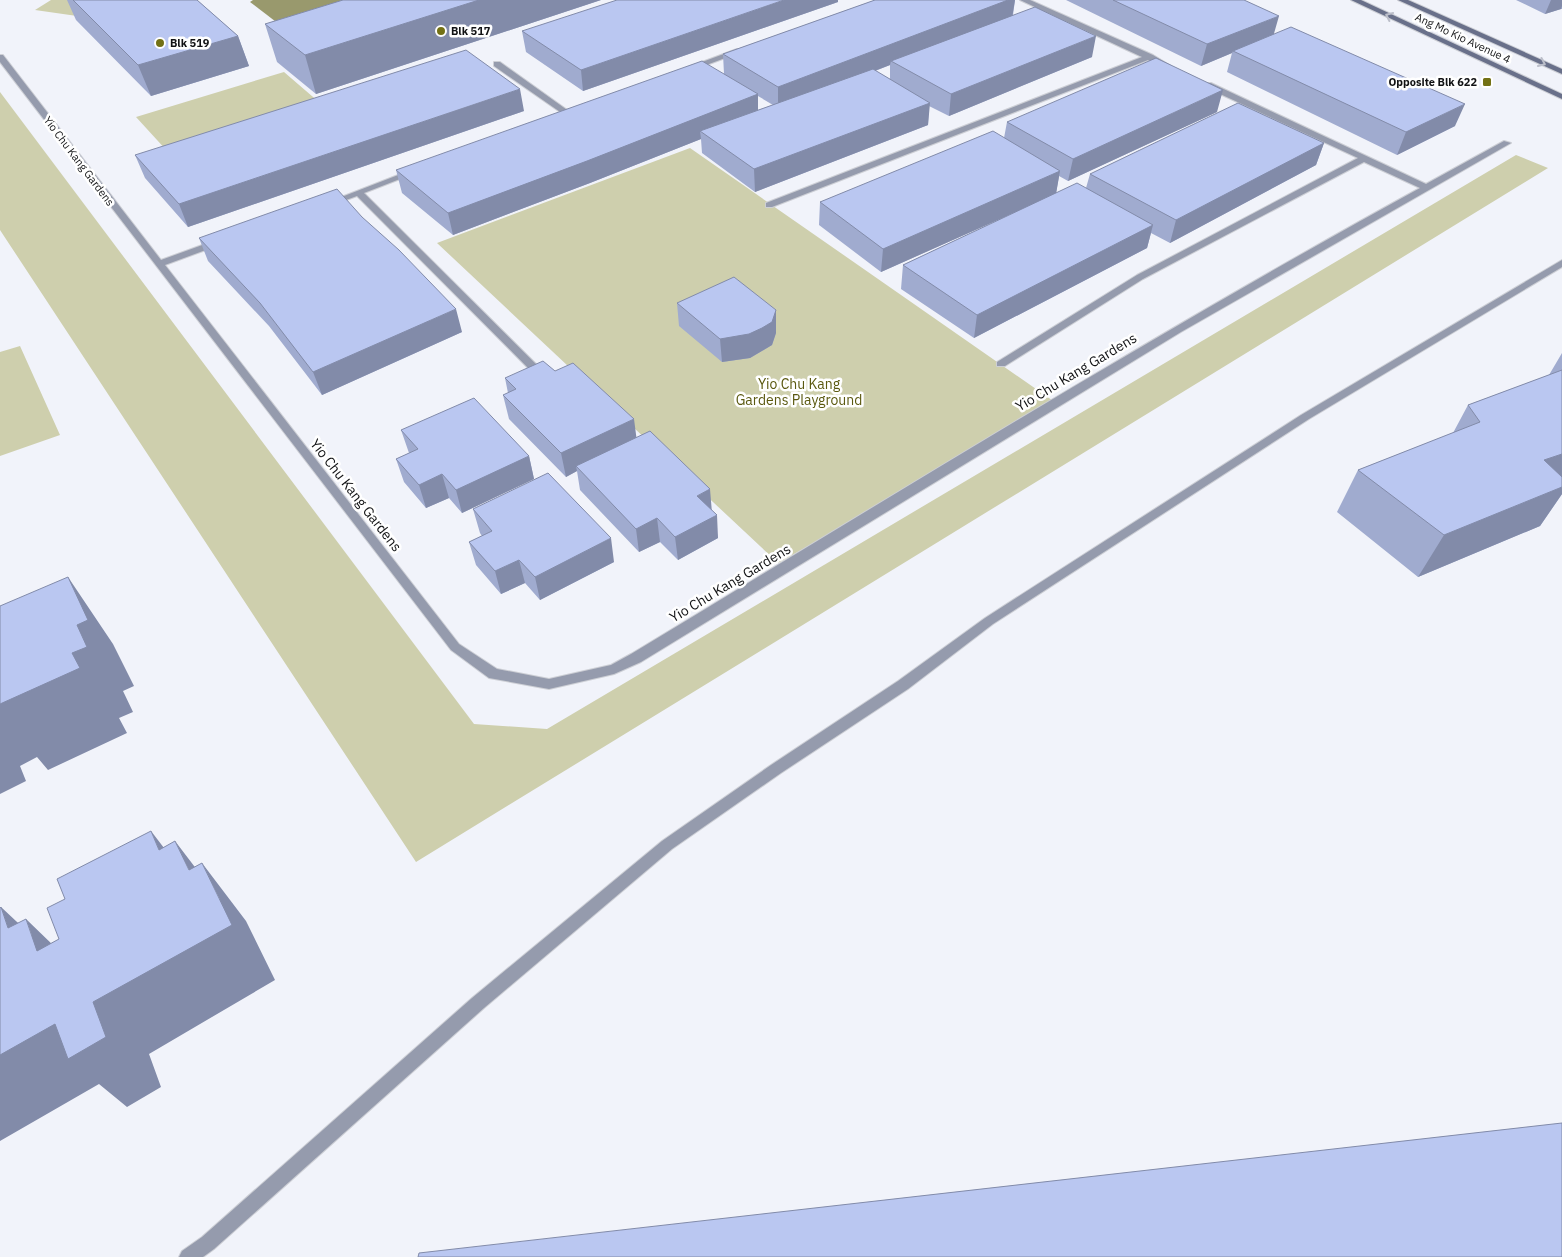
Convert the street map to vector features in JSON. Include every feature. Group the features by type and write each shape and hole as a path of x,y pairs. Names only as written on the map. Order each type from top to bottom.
{"main road":[{"name":"Ang Mo Kio Avenue 4","path":"1355,0 1562,97"},
{"name":"Ang Mo Kio Avenue 4","path":"1402,0 1562,72"}],"street":[{"path":"1024,0 1176,70"},
{"path":"677,73 752,47"},
{"name":"Yio Chu Kang Gardens","path":"0,57 455,647 494,674 549,684 614,668 636,658 1091,380 1425,187 1507,142"},
{"path":"769,205 1150,57"},
{"path":"497,64 566,112"},
{"path":"1203,83 1425,187"},
{"path":"557,116 575,109"},
{"path":"1001,364 1140,277 1363,159"},
{"path":"322,206 424,168"},
{"path":"359,193 539,372"},
{"path":"158,264 230,238"},
{"path":"188,1257 231,1223 478,1003 667,845 776,769 903,685 998,616 1305,417 1510,296 1562,263"}],"green space":[{"path":"51,0 100,0 77,16 35,10"},
{"path":"284,72 320,103 168,152 136,117"},
{"path":"0,92 474,724 547,729 1516,155 1548,168 416,862 0,230"},
{"name":"Yio Chu Kang Gardens Playground","path":"690,148 1059,405 778,563 437,243"},
{"path":"20,346 60,435 0,456 0,352"}],"shaded area":[{"path":"253,0 371,0 284,28 250,2"}],"building":[{"path":"73,0 197,0 238,36 138,65"},
{"path":"343,0 479,0 305,55 265,24"},
{"path":"617,0 784,0 581,70 522,31"},
{"path":"875,0 1008,0 778,87 723,54"},
{"path":"1113,0 1244,0 1279,16 1207,44"},
{"path":"1035,7 1096,36 951,94 891,61"},
{"path":"1291,27 1465,104 1406,132 1233,51"},
{"path":"466,50 520,89 179,204 135,155"},
{"path":"1156,58 1223,90 1073,159 1007,122"},
{"path":"702,61 758,94 448,213 396,170"},
{"path":"873,69 930,103 754,169 700,131"},
{"path":"1238,103 1324,143 1176,220 1090,174"},
{"path":"993,131 1060,171 883,249 820,202"},
{"path":"1077,183 1153,225 977,315 903,265"},
{"path":"337,189 362,217 399,250 456,309 313,372 260,303 199,238"},
{"path":"734,277 776,310 772,322 762,328 749,334 720,339 677,303"},
{"path":"543,361 555,371 573,363 634,419 561,453 503,395 516,389 505,378"},
{"path":"1562,370 1562,454 1544,460 1562,477 1562,487 1444,535 1358,470 1480,422 1468,405"},
{"path":"474,398 529,456 456,490 442,474 419,485 396,459 418,449 401,430"},
{"path":"650,431 710,489 697,496 717,515 675,537 657,518 636,529 576,466"},
{"path":"548,473 611,538 535,577 519,560 495,571 469,542 492,531 473,509"},
{"path":"68,577 88,620 77,625 87,647 72,653 80,668 0,704 0,606"},
{"path":"151,831 159,850 175,841 189,870 202,863 232,925 93,1002 106,1037 68,1059 55,1024 0,1055 0,908 8,928 26,919 37,951 59,939 47,908 65,899 57,879"},
{"path":"1562,1123 1562,1257 418,1257 419,1253"}],"place":[{"name":"Blk 517","path":"441,31"},
{"name":"Blk 519","path":"160,43"},
{"name":"Opposite Blk 622","path":"1487,82"}]}
